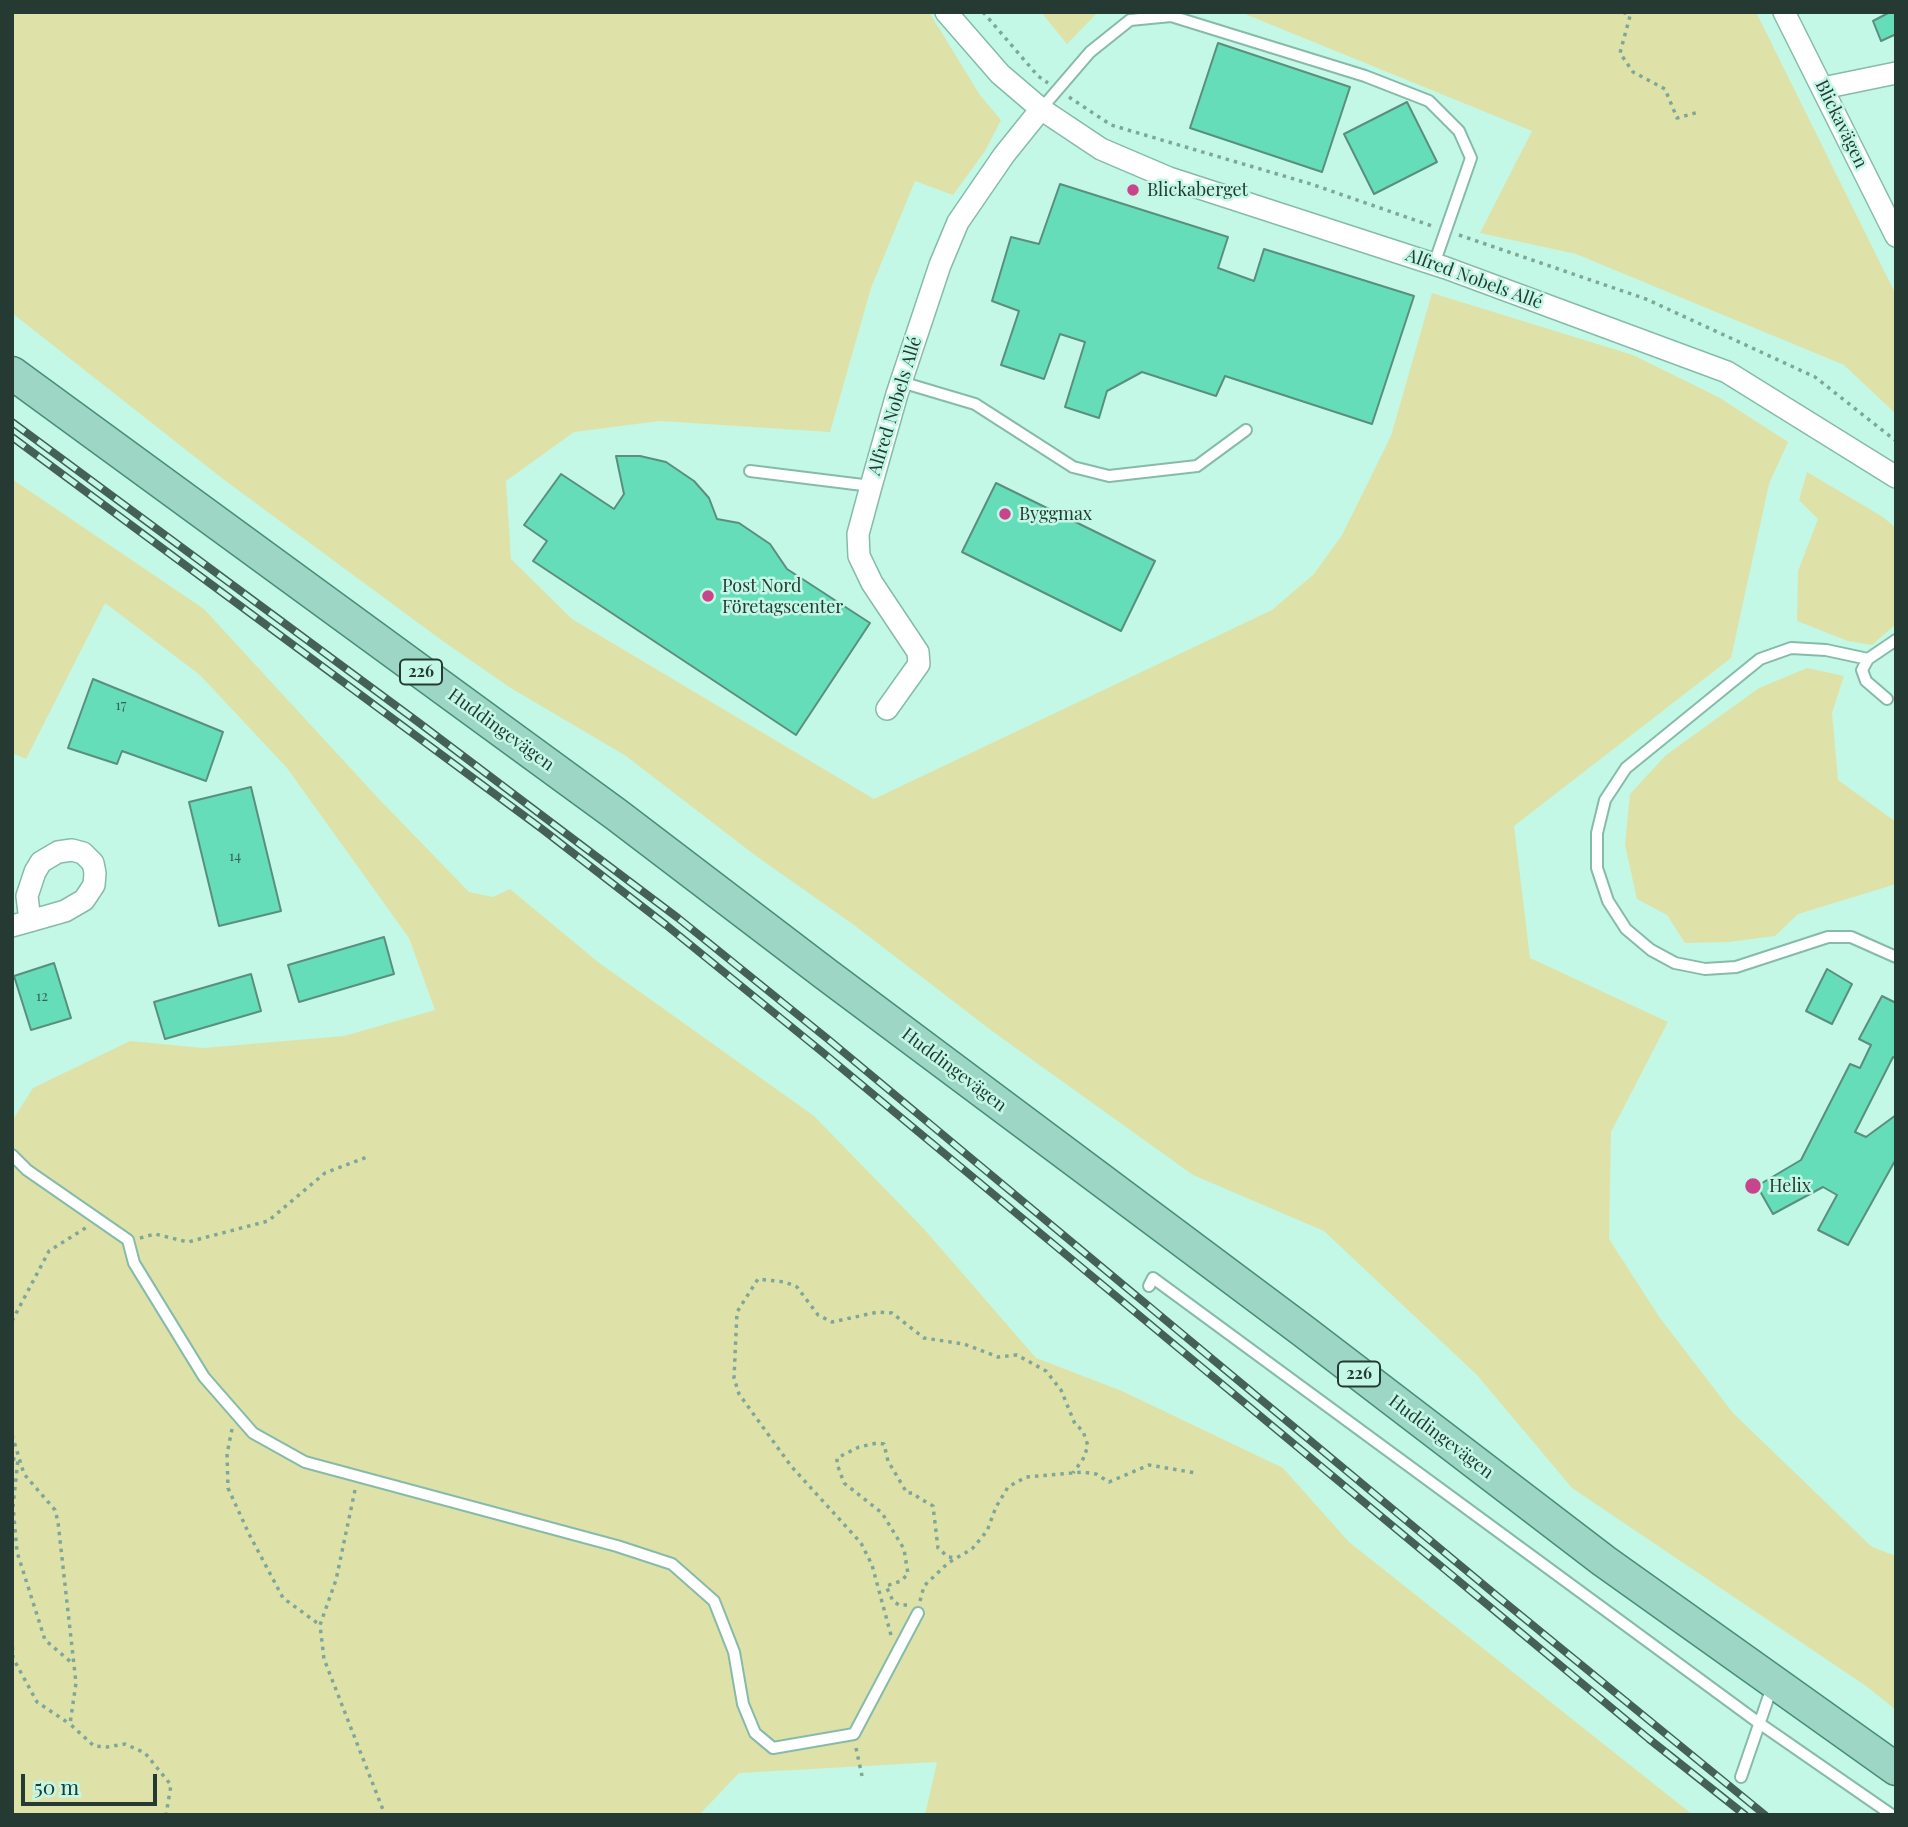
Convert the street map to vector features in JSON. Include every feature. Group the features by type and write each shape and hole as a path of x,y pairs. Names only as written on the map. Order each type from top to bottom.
{"main road":[{"name":"Huddingevägen","path":"12,373 617,815 1302,1330 1604,1561 1896,1769"}],"street":[{"name":"Alfred Nobels Allé","path":"946,12 1000,74 1041,109 1101,149 1169,178 1434,264 1727,372 1896,477"},
{"name":"Blickavägen","path":"1784,12 1896,236"},
{"path":"1823,88 1896,73"},
{"name":"Alfred Nobels Allé","path":"887,709 919,664 918,652 872,583 859,556 859,534 871,486 901,382 940,265 958,222 1004,155 1041,109"}],"lane":[{"path":"1041,109 1090,52 1130,20 1171,16 1365,76 1429,101 1458,131 1471,159 1434,264"},
{"path":"901,382 975,404 1073,467 1109,477 1197,466 1246,430"},
{"path":"751,471 871,486"},
{"path":"1887,699 1866,681 1862,670 1868,659 1896,640"},
{"path":"1868,659 1826,650 1791,648 1760,659 1626,768 1605,800 1597,833 1597,867 1608,901 1626,929 1651,950 1675,963 1705,970 1736,967 1828,937 1851,937 1896,957"},
{"path":"12,1155 27,1170 128,1240 134,1264 204,1377 253,1433 305,1462 617,1546 672,1564 714,1601 734,1652 743,1704 755,1733 773,1748 854,1734"},
{"path":"1149,1286 1153,1278 1759,1723 1892,1815"},
{"path":"856,1746 854,1734 918,1609"},
{"path":"1741,1777 1774,1681"}],"path":[{"path":"1623,12 1630,16 1620,53 1633,72 1665,89 1677,118 1699,112"},
{"path":"128,1240 155,1234 188,1242 268,1221 326,1173 367,1157"},
{"path":"12,1321 49,1251 98,1220"},
{"path":"896,1654 872,1565 861,1544 791,1466 739,1394 734,1378 737,1312 758,1279 785,1282 797,1287 818,1315 832,1322 878,1312 892,1314 924,1338 964,1344 998,1357 1017,1355 1046,1371 1062,1390 1075,1423 1083,1431 1088,1446 1073,1473"},
{"path":"12,1402 12,1417"},
{"path":"236,1414 227,1454 228,1488 283,1598 320,1625"},
{"path":"12,1435 24,1474 55,1510 76,1682 70,1724"},
{"path":"956,1559 947,1557 938,1548 933,1506 913,1493 907,1493 888,1461 884,1444 859,1447 837,1458 844,1483 882,1513 904,1549 908,1574 901,1581 886,1586 894,1601 899,1605 918,1609 924,1586 948,1563 956,1559 972,1549 987,1531 996,1507 1008,1487 1026,1477 1083,1472 1096,1474 1109,1482 1149,1465 1196,1473"},
{"path":"12,1459 18,1459"},
{"path":"18,1459 13,1506 17,1552 45,1640 74,1665"},
{"path":"357,1478 337,1580 320,1625 324,1659 385,1815"},
{"path":"12,1638 13,1658 37,1702 70,1724 94,1746 125,1744 145,1753 171,1785 166,1815"},
{"path":"856,1746 862,1776"}],"green space":[{"path":"12,12 929,12 980,95 1001,120 985,151 953,195 915,181 871,288 830,432 660,421 574,432 506,481 511,559 572,619 874,799 1272,610 1314,574 1342,535 1391,436 1432,293 1633,355 1720,398 1788,442 1769,484 1731,658 1514,826 1530,958 1668,1022 1611,1132 1609,1239 1660,1318 1733,1413 1872,1547 1896,1556 1896,1710 1866,1686 1572,1488 1477,1375 1324,1231 1193,1175 992,1031 626,756 509,687 440,639 223,479 12,313"},
{"path":"1041,12 1098,12 1067,44"},
{"path":"1240,12 1756,12 1896,295 1896,414 1844,365 1576,254 1480,233 1532,131"},
{"path":"1807,472 1883,517 1896,528 1896,624 1872,645 1848,641 1797,621 1798,571 1818,519 1799,500"},
{"path":"12,479 204,609 378,798 469,892 493,897 510,889 598,962 814,1116 924,1229 1036,1358 1122,1391 1283,1468 1349,1542 1693,1815 925,1815 937,1762 739,1773 699,1815 12,1815 12,1121 33,1088 130,1041 203,1048 344,1036 435,1010 409,938 287,768 200,675 105,603 26,759 12,753"},
{"path":"1807,668 1844,676 1832,713 1838,780 1896,822 1896,884 1798,914 1775,936 1729,942 1685,943 1667,915 1637,899 1625,845 1630,794 1666,755 1759,688"}],"building":[{"path":"1890,12 1896,12 1896,38 1894,35 1881,41 1873,21"},
{"path":"1218,43 1350,87 1322,172 1190,128"},
{"path":"1407,102 1437,162 1374,194 1344,134"},
{"path":"1060,184 1228,237 1218,268 1254,281 1264,249 1414,296 1372,424 1225,376 1216,396 1142,372 1107,391 1099,418 1065,407 1085,342 1060,334 1044,379 1001,365 1019,311 992,301 1011,237 1039,244"},
{"name":"Post Nord Företagscenter","path":"616,456 640,456 666,462 694,481 709,498 717,519 739,523 770,544 787,569 870,623 796,735 533,561 547,541 524,525 561,474 614,509 624,494"},
{"path":"996,483 1155,561 1121,631 962,552"},
{"path":"93,679 223,732 206,781 122,751 117,764 68,748"},
{"path":"251,787 281,911 219,926 189,802"},
{"path":"384,937 394,974 299,1002 288,965"},
{"path":"54,963 71,1018 31,1030 14,976"},
{"path":"1827,969 1852,984 1832,1024 1806,1011"},
{"path":"251,974 261,1011 165,1039 154,1002"},
{"name":"Helix","path":"1882,996 1896,1003 1896,1059 1893,1057 1855,1132 1866,1137 1896,1115 1896,1159 1848,1245 1818,1230 1837,1195 1823,1187 1773,1214 1757,1186 1801,1160 1850,1064 1860,1068 1871,1045 1859,1039"}],"railway":[{"path":"12,422 678,918 1765,1815"},
{"path":"12,437 542,829 666,925 1649,1739 1745,1815"}],"place":[{"name":"Blickaberget","path":"1133,190"},
{"name":"Byggmax","path":"1005,514"},
{"name":"Post Nord Företagscenter","path":"708,596"},
{"name":"Helix","path":"1753,1186"}]}
